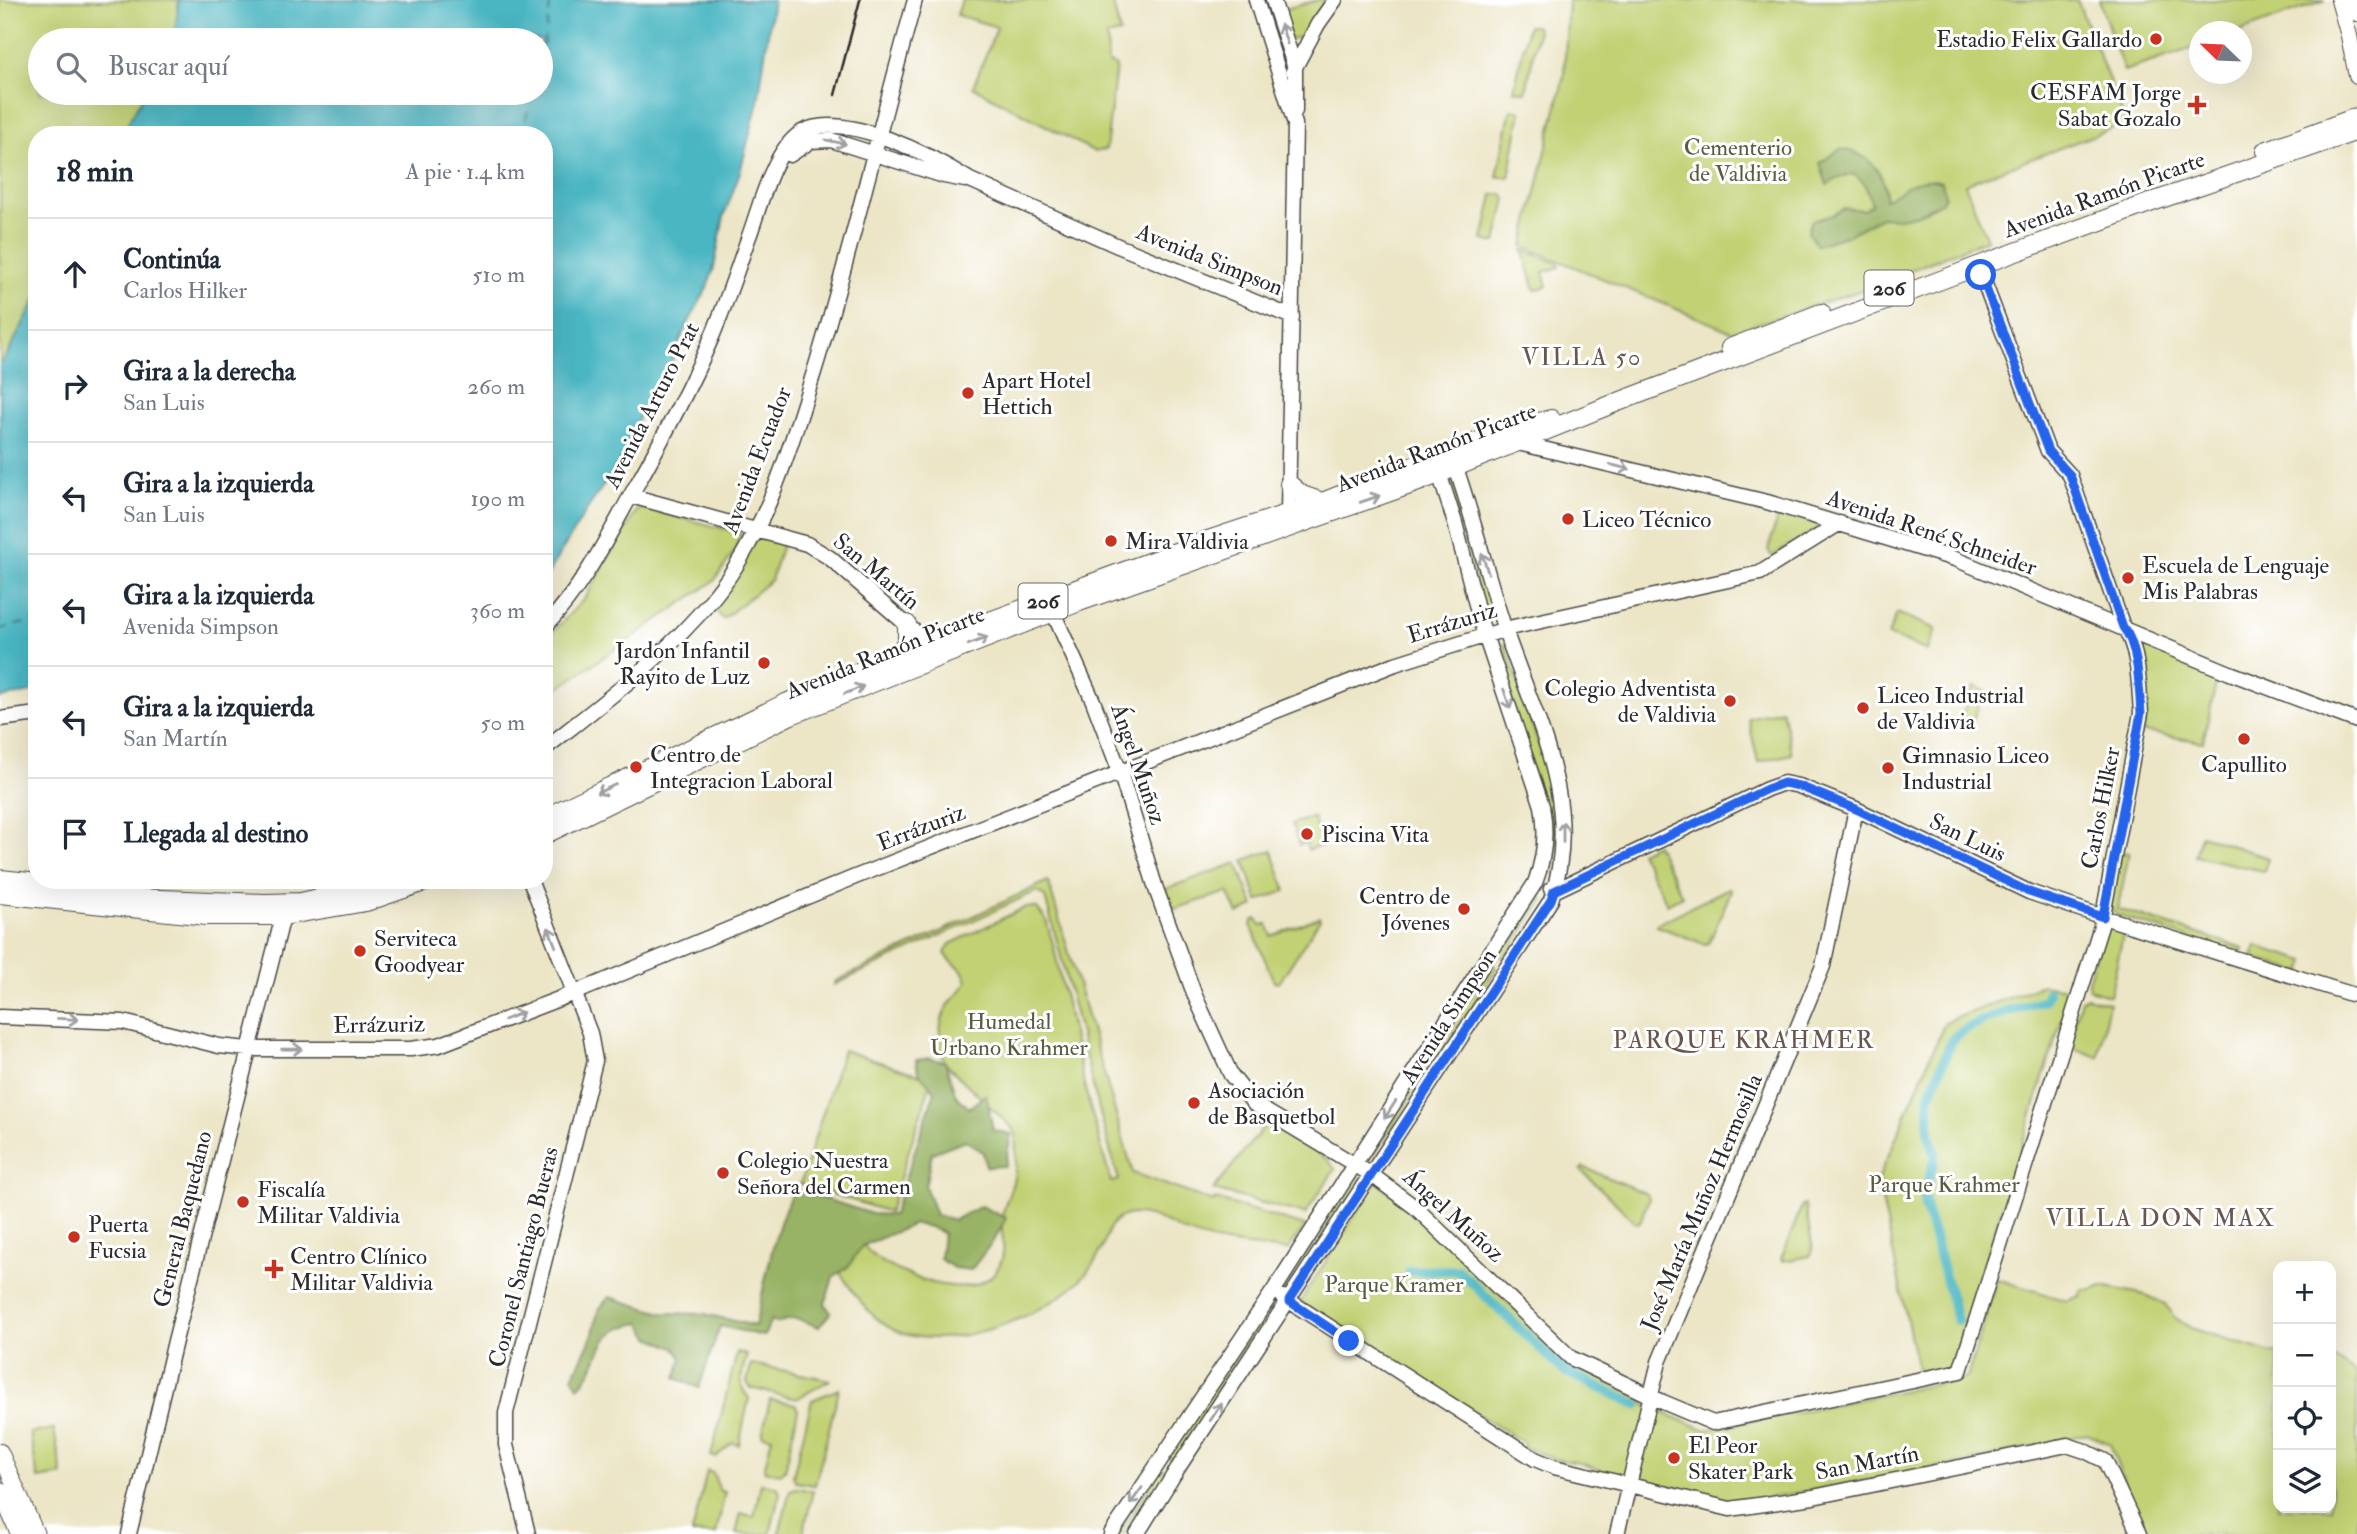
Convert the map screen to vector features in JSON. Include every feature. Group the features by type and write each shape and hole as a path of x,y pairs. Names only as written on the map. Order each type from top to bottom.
{"highway":[{"name":"Avenida Ramón Picarte","path":"553,814 786,703 929,643 1200,543 1322,502 1462,448 1578,410 1764,334 2357,117"},
{"name":"Avenida Ramón Picarte","path":"553,831 791,715 1053,612 1448,471 1610,405 1978,266 2357,131"},
{"path":"1448,471 1444,461 1462,448"},
{"path":"1289,484 1301,495 1322,502"},
{"path":"1260,539 1266,530 1280,525 1288,514"},
{"path":"898,656 907,641 906,624"},
{"path":"929,643 941,650 953,651"},
{"path":"0,879 28,882"},
{"path":"82,889 135,898 265,903 301,902 351,889"},
{"path":"0,894 129,910 207,916 283,916 366,902 403,889"}],"main road":[{"path":"851,128 867,125 886,103 915,0"},
{"path":"1256,0 1294,124"},
{"path":"1273,0 1296,68 1292,317"},
{"path":"1281,80 1296,68 1313,32 1335,0"},
{"path":"2339,0 2357,76"},
{"path":"2353,0 2357,13"},
{"name":"Avenida Ecuador","path":"553,742 634,678 667,648 714,596 758,530 791,446 840,288 886,103"},
{"name":"Avenida Arturo Prat","path":"553,617 586,577 706,350 781,155 799,135 827,125 879,135"},
{"name":"Avenida Simpson","path":"879,135 951,168 970,180 1118,246 1292,317 1288,514"},
{"name":"Avenida Arturo Prat","path":"768,186 787,159 802,145 811,141 831,140 874,153"},
{"name":"Avenida Simpson","path":"874,153 944,176 970,180"},
{"name":"Carlos Hilker","path":"1960,1371 2103,917 2141,713 2132,638 2123,627 2070,475 2048,451 1978,266"},
{"name":"Avenida René Schneider","path":"1518,443 1768,502 1955,559 2242,678 2357,721"},
{"name":"Avenida Simpson","path":"1137,1534 1551,900 1554,891 1563,844 1559,787 1537,717 1448,471"},
{"name":"Avenida Simpson","path":"1111,1534 1274,1290 1535,883 1545,838 1542,806 1485,634 1448,471"},
{"name":"San Martín","path":"631,496 807,544 823,554 929,643"},
{"name":"Errázuriz","path":"0,1017 123,1022 219,1046 248,1049 429,1048 574,993 855,877 1384,668 1485,634 1760,573 1840,523"},
{"name":"Ángel Muñoz","path":"1053,612 1093,701 1120,772 1158,898 1195,996 1231,1075 1254,1104 1372,1175 1435,1224 1571,1358 1713,1423 1960,1371"},
{"path":"0,719 28,715"},
{"name":"San Luis","path":"1554,891 1645,845 1784,783 1799,786 1856,809 2029,892 2357,996"},
{"name":"José María Muñoz Hermosilla","path":"1617,1534 1659,1362 1823,965 1856,809"},
{"path":"1535,883 1554,891"},
{"name":"Coronel Santiago Bueras","path":"528,1534 506,1446 506,1413 595,1061 590,1033 534,889"},
{"name":"General Baquedano","path":"129,1534 283,916"},
{"name":"San Martín","path":"1274,1290 1535,1459 1554,1467 1730,1509 1801,1499 2067,1445 2105,1461 2139,1534"},
{"path":"0,1452 36,1534"},
{"path":"0,1490 19,1534"}],"green space":[{"path":"0,0 179,0 176,28 28,28 28,105 138,105 126,126 28,126 28,314 0,364"},
{"path":"962,0 1112,0 1120,33 1107,36 1108,63 1116,66 1106,149 1095,152 973,87 997,27 957,15"},
{"path":"1325,0 1304,37 1289,39 1282,10"},
{"name":"Cementerio de Valdivia","path":"1568,0 2077,0 2126,123 1965,184 1987,239 1862,290 1732,332 1523,246 1564,76"},
{"name":"Estadio Felix Gallardo","path":"2099,0 2326,0 2252,27 2252,21 2189,21 2189,49 2124,71"},
{"path":"1528,26 1535,26 1538,30 1526,92 1514,90"},
{"path":"1513,109 1521,111 1509,177 1497,177 1510,112"},
{"path":"1840,149 1859,154 1873,165 1883,180 1885,199 1918,181 1925,180 1942,182 1945,196 1941,202 1918,214 1900,218 1881,217 1846,236 1817,245 1808,233 1811,221 1830,216 1844,208 1864,210 1872,204 1864,183 1853,174 1840,177 1827,185 1820,163"},
{"path":"1502,194 1506,199 1496,243 1483,240 1493,195"},
{"path":"1523,250 1558,263 1559,267 1543,272 1547,286 1535,290"},
{"path":"1453,477 1494,615 1492,617 1485,614 1447,479"},
{"path":"642,508 741,533 735,551 714,581 553,692 553,632 585,598 637,510"},
{"path":"1779,511 1823,526 1772,556 1768,550"},
{"path":"757,537 784,538 771,580 723,619 711,605"},
{"path":"1897,613 1936,629 1927,651 1888,635"},
{"path":"1503,645 1506,647 1554,789 1556,848 1550,873 1547,870 1551,850 1550,829 1496,648"},
{"path":"2148,645 2218,675 2203,742 2143,732 2146,693 2138,654"},
{"path":"1974,686 1985,691 1969,729 1958,725"},
{"path":"1782,710 1792,754 1758,762 1748,718"},
{"name":"Piscina Vita","path":"1313,817 1323,845 1308,850 1306,843 1299,845 1292,824"},
{"path":"2201,835 2268,858 2264,871 2195,856"},
{"path":"1656,844 1682,896 1667,904 1640,852"},
{"path":"1272,850 1286,891 1258,901 1244,860"},
{"path":"2120,852 2129,853 2118,909 2243,948 2241,955 2117,915 2110,908"},
{"path":"1237,863 1254,906 1238,914 1228,892 1174,909 1165,889"},
{"name":"Humedal Urbano Krahmer","path":"1048,881 1133,1173 1214,1202 1215,1199 1305,1226 1288,1250 1214,1241 1149,1216 1129,1214 1118,1218 1111,1226 1097,1257 1083,1277 1067,1292 1045,1306 993,1328 965,1335 938,1338 913,1336 892,1329 873,1315 857,1297 830,1257 853,1231 874,1256 890,1266 923,1280 959,1286 975,1284 989,1278 1002,1260 1002,1219 1015,1173 1016,1135 943,1058 940,1030 943,1016 948,1005 967,982 960,968 945,953 950,944 1026,907 1037,908 1046,920 1085,1089 1111,1182 1119,1180 1045,897 1037,891 834,985 834,982"},
{"path":"1729,888 1731,891 1709,943 1704,944 1657,926 1657,924"},
{"path":"1536,897 1542,897 1543,901 1505,958 1498,954 1523,912 1527,911"},
{"path":"1319,917 1279,983 1274,982 1251,925 1254,920 1257,919 1261,926 1267,924 1272,936"},
{"path":"2109,926 2124,930 2110,996 2089,989 2088,981 2103,931"},
{"path":"2256,946 2306,961 2302,973 2253,958"},
{"path":"1489,966 1496,967 1496,970 1367,1165 1362,1162"},
{"name":"Parque Krahmer","path":"2042,985 2066,989 2069,997 1952,1365 1950,1369 1923,1373 1917,1368 1878,1180 1945,1022"},
{"path":"2087,997 2109,1003 2098,1057 2072,1048 2069,1040 2081,1000"},
{"path":"843,1050 932,1079 889,1212 800,1184"},
{"path":"930,1058 945,1062 956,1096 969,1108 986,1094 993,1130 1011,1134 1005,1166 986,1167 983,1152 965,1140 932,1153 925,1186 936,1215 954,1220 981,1206 1006,1218 996,1237 971,1270 954,1268 940,1259 943,1233 914,1224 862,1246 848,1267 833,1277 825,1304 831,1312 819,1327 798,1319 777,1323 771,1320 764,1336 720,1326 699,1388 676,1378 682,1358 675,1348 650,1337 641,1323 613,1332 601,1348 587,1377 578,1387 573,1377 593,1334 598,1311 609,1297 662,1313 705,1314 755,1326 775,1238 794,1189 872,1214 893,1215 935,1091 918,1072 916,1060"},
{"path":"1266,1124 1271,1124 1327,1159 1335,1169 1305,1214 1213,1190"},
{"path":"1583,1167 1647,1194 1649,1199 1640,1222 1636,1223 1581,1170"},
{"path":"1354,1175 1359,1176 1361,1181 1289,1291 1282,1289"},
{"name":"Parque Kramer","path":"1376,1182 1420,1215 1570,1363 1641,1396 1644,1405 1706,1430 1967,1378 1997,1279 2067,1301 2080,1296 2081,1290 2093,1290 2102,1286 2146,1295 2165,1304 2174,1317 2191,1328 2273,1353 2273,1513 2336,1513 2336,1359 2357,1374 2357,1534 2145,1534 2148,1532 2126,1488 2110,1444 2087,1434 1963,1463 1735,1504 1580,1463 1554,1459 1524,1447 1524,1443 1300,1302"},
{"path":"1805,1205 1813,1250 1810,1256 1783,1261 1781,1259 1802,1206"},
{"path":"1275,1296 1282,1301 1177,1460 1171,1460 1168,1456"},
{"path":"737,1352 747,1355 741,1383 749,1398 739,1445 732,1443 716,1457 711,1456"},
{"path":"751,1364 830,1380 798,1398 792,1398 751,1388 747,1382"},
{"path":"839,1389 815,1485 796,1482 793,1476 812,1400"},
{"path":"770,1400 795,1404 798,1410 785,1470 780,1474 764,1470 772,1437 762,1435"},
{"path":"54,1429 62,1475 38,1479 30,1433"},
{"path":"1163,1469 1169,1475 1128,1534 1118,1534 1160,1470"},
{"path":"707,1471 713,1473 720,1491 725,1492 716,1534 692,1534"},
{"path":"761,1483 777,1487 780,1492 770,1534 736,1534 741,1513 754,1517"},
{"path":"796,1488 813,1491 803,1534 779,1534 790,1490"}],"water":[{"path":"179,0 773,0 758,102 740,172 724,216 714,268 707,288 684,331 670,366 641,411 624,455 553,565 553,126 126,126 138,105 553,105 553,28 176,28"},
{"path":"28,314 28,693 0,698 0,365"}],"waterway":[{"path":"1935,1153 1929,1135 1929,1097 1952,1040 1959,1033 1982,1021 2045,1000 2048,992"},
{"path":"1934,1161 1924,1196 1925,1205 1957,1320"},
{"path":"1409,1271 1458,1270 1564,1371 1637,1405"}],"ferry route":[{"path":"546,28 551,0"},
{"path":"524,126 530,105"},
{"path":"0,629 28,622"}],"railway":[{"path":"835,95 860,0"}],"place":[{"name":"Estadio Felix Gallardo","path":"2156,39"},
{"name":"CESFAM Jorge Sabat Gozalo","path":"2197,105"},
{"name":"Apart Hotel Hettich","path":"968,393"},
{"name":"Liceo Técnico","path":"1568,519"},
{"name":"Mira Valdivia","path":"1111,541"},
{"name":"Escuela de Lenguaje Mis Palabras","path":"2128,578"},
{"name":"Jardon Infantil Rayito de Luz","path":"764,663"},
{"name":"Colegio Adventista de Valdivia","path":"1730,701"},
{"name":"Liceo Industrial de Valdivia","path":"1863,708"},
{"name":"Capullito","path":"2244,739"},
{"name":"Centro de Integracion Laboral","path":"636,767"},
{"name":"Gimnasio Liceo Industrial","path":"1888,768"},
{"name":"Piscina Vita","path":"1307,834"},
{"name":"Centro de Jóvenes","path":"1464,909"},
{"name":"Serviteca Goodyear","path":"360,951"},
{"name":"Asociación de Basquetbol","path":"1194,1103"},
{"name":"Colegio Nuestra Señora del Carmen","path":"723,1173"},
{"name":"Fiscalía Militar Valdivia","path":"243,1202"},
{"name":"Puerta Fucsia","path":"74,1237"},
{"name":"Centro Clínico Militar Valdivia","path":"274,1269"},
{"name":"El Peor Skater Park","path":"1674,1458"}],"district":[{"name":"VILLA 50","path":"1582,357"},
{"name":"PARQUE KRAHMER","path":"1744,1040"},
{"name":"VILLA DON MAX","path":"2161,1218"}],"route":[{"path":"1349,1341 1289,1301 1551,900 1554,891 1645,845 1784,783 1799,786 1856,809 2029,892 2103,917 2141,713 2132,638 2123,627 2070,475 2048,451 1981,275"}]}
